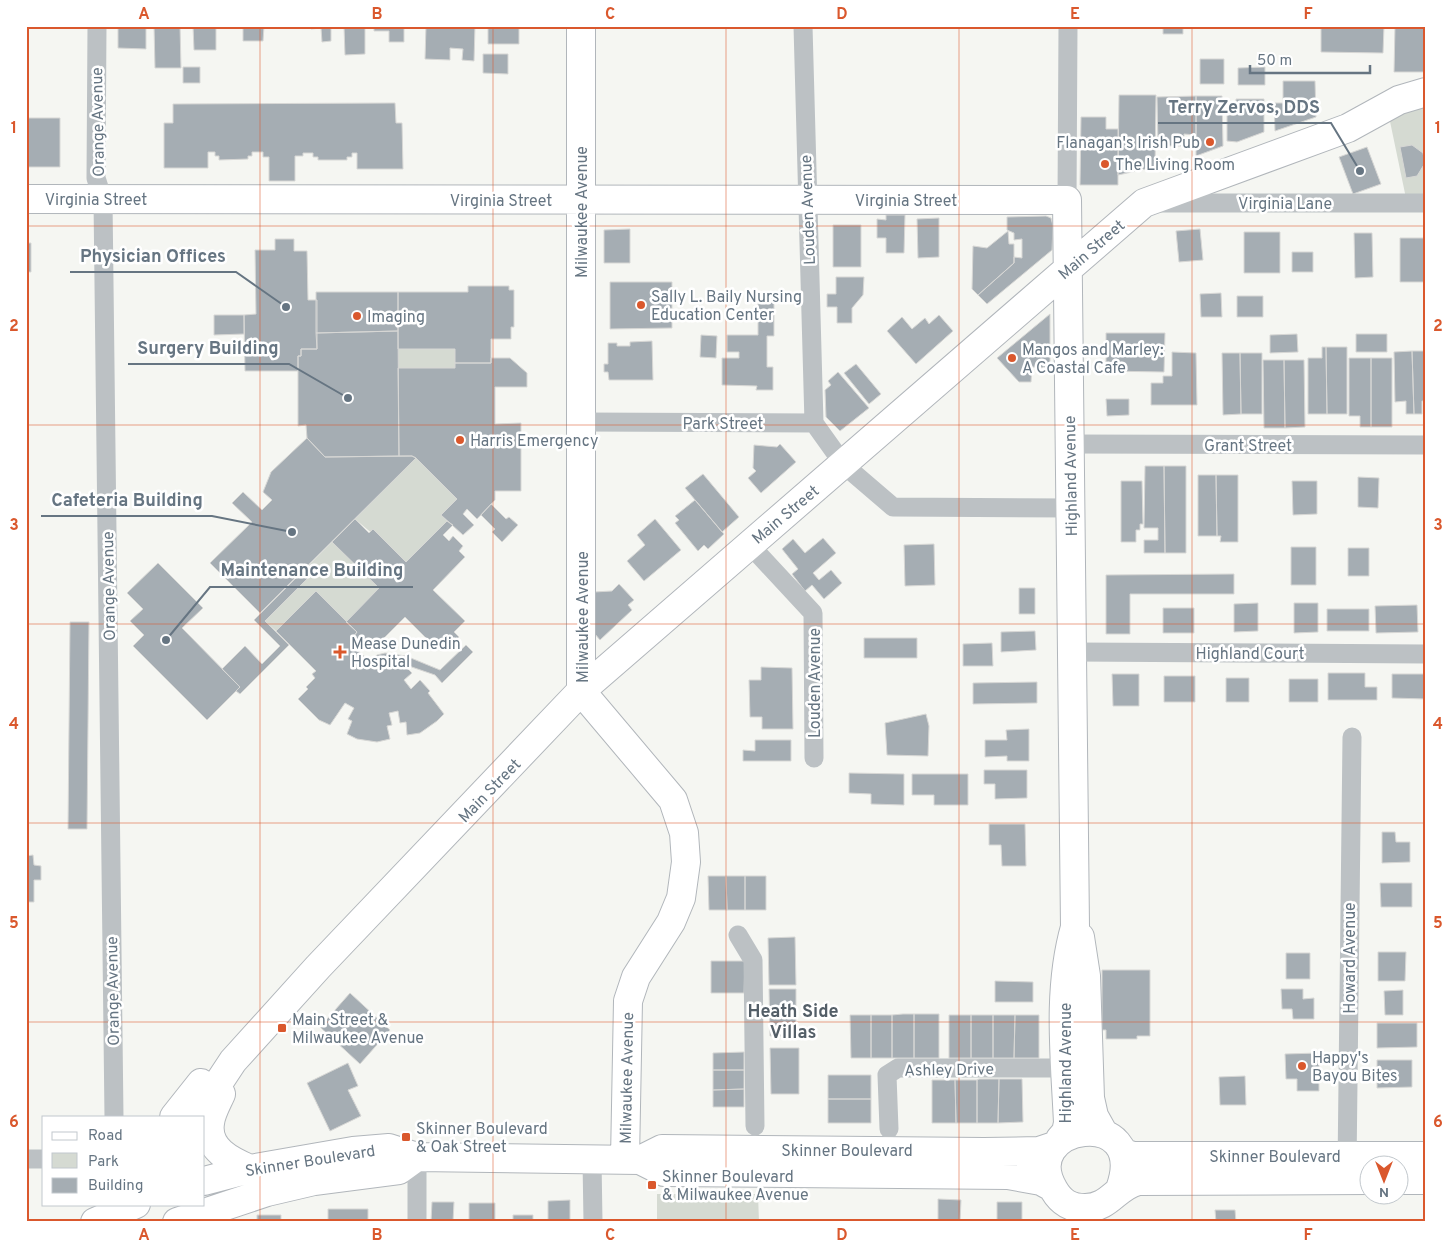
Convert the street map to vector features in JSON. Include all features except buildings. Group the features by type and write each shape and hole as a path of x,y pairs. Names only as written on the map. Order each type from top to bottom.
{"street":[{"name":"Orange Avenue","path":"97,26 96,178 103,200 114,1116"},
{"name":"Milwaukee Avenue","path":"581,26 581,690 673,800 684,834 686,862 681,898 671,922 636,978 628,1001 633,1160"},
{"name":"Louden Avenue","path":"803,26 814,424"},
{"name":"Highland Avenue","path":"1057,1143 1066,1132 1068,1123 1063,1026 1070,943 1075,927 1074,652 1067,270 1068,26"},
{"name":"Main Street","path":"197,1116 233,1061 318,967 581,690 749,544 844,465 1144,203 1348,128 1399,100 1426,92"},
{"name":"Virginia Street","path":"26,199 1067,200"},
{"name":"Virginia Lane","path":"1144,203 1426,203"},
{"name":"Park Street","path":"581,422 814,424"},
{"path":"814,424 844,465 894,507 1070,508"},
{"name":"Grant Street","path":"1069,444 1426,445"},
{"name":"Louden Avenue","path":"749,544 813,613 814,758"},
{"name":"Highland Court","path":"1074,652 1426,654"},
{"name":"Howard Avenue","path":"1352,737 1355,1172"},
{"name":"Highland Avenue","path":"1075,927 1082,943 1086,976 1090,1098 1094,1116 1104,1134"},
{"path":"738,935 753,960 755,1126"},
{"name":"Main Street","path":"175,1116 198,1086 233,1061"},
{"path":"233,1061 210,1124 212,1140 219,1152 233,1162 250,1169"},
{"name":"Ashley Drive","path":"888,1129 887,1075 898,1068 1066,1068"},
{"name":"Skinner Boulevard","path":"205,1181 250,1169 334,1153 389,1148 417,1157 633,1160 662,1149 1023,1152 1047,1150 1078,1132 1104,1134"},
{"path":"1104,1134 1113,1139 1124,1153 1125,1172 1106,1205"},
{"path":"1057,1143 1047,1162 1062,1204"},
{"name":"Skinner Boulevard","path":"1124,1153 1133,1156 1355,1172"},
{"name":"Skinner Boulevard","path":"633,1160 664,1172 987,1174 1026,1177 1062,1204 1085,1208 1106,1205 1127,1184 1138,1181 1355,1172 1426,1156"},
{"path":"417,1157 417,1222"},
{"name":"Skinner Boulevard","path":"177,1222 267,1192 314,1181 399,1170 417,1157"},
{"path":"26,1159 42,1159"},
{"path":"592,1160 593,1222"},
{"path":"1410,1180 1426,1180"},
{"path":"95,1222 131,1206"},
{"path":"141,1206 143,1222"}],"green space":[{"path":"1426,93 1426,203 1407,203 1387,107"},
{"path":"398,349 455,349 455,368 398,368"},
{"path":"416,458 457,499 441,515 447,521 406,562 355,519"},
{"path":"332,542 379,588 346,622 316,592 276,631 265,621 311,575 305,569"},
{"path":"657,1194 758,1194 759,1222 657,1222"}],"place":[{"name":"Flanagan's Irish Pub","path":"1210,142"},
{"name":"The Living Room","path":"1105,164"},
{"name":"Terry Zervos, DDS","path":"1360,171"},
{"name":"Sally L. Baily Nursing Education Center","path":"641,305"},
{"name":"Physician Offices","path":"286,307"},
{"name":"Imaging","path":"357,316"},
{"name":"Mangos and Marley: A Coastal Cafe","path":"1012,358"},
{"name":"Surgery Building","path":"348,398"},
{"name":"Harris Emergency","path":"460,440"},
{"name":"Cafeteria Building","path":"292,532"},
{"name":"Maintenance Building","path":"166,640"},
{"name":"Mease Dunedin Hospital","path":"340,652"},
{"name":"Main Street & Milwaukee Avenue","path":"282,1028"},
{"name":"Happy's Bayou Bites","path":"1302,1066"},
{"name":"Skinner Boulevard & Oak Street","path":"406,1137"},
{"name":"Skinner Boulevard & Milwaukee Avenue","path":"652,1185"}],"district":[{"name":"Heath Side Villas","path":"793,1021"}]}
